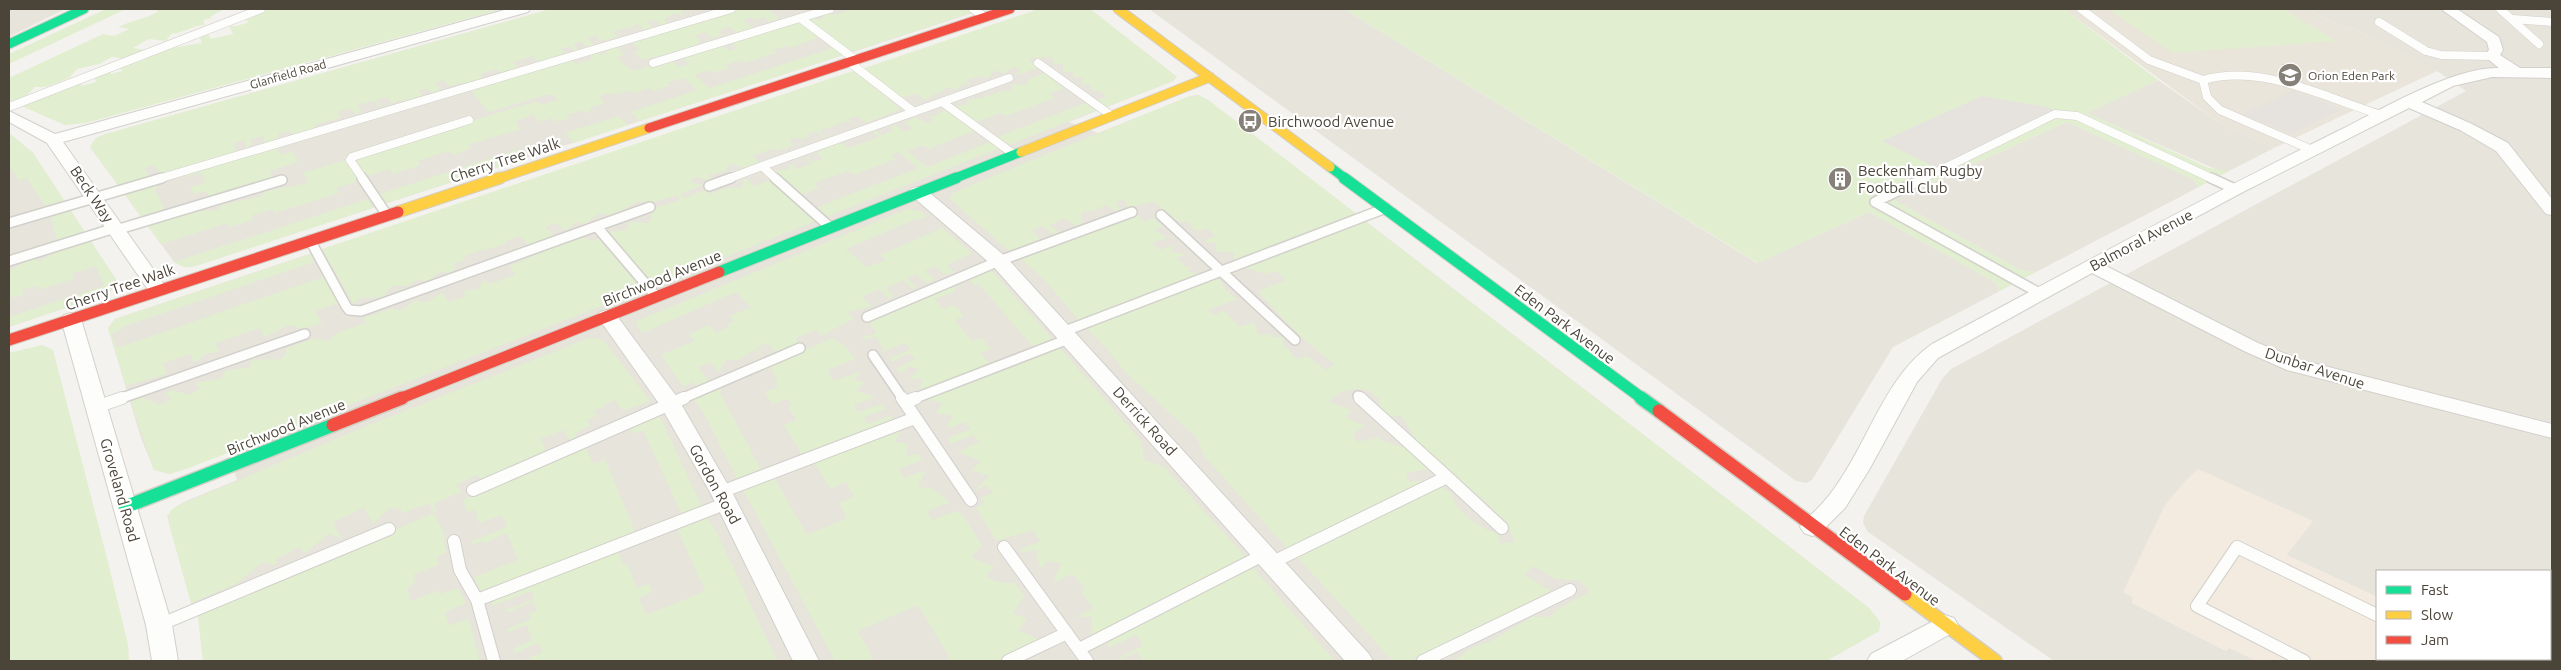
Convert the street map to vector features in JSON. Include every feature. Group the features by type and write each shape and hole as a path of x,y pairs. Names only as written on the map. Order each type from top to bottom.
{"street":[{"path":"9,44 84,9"},
{"name":"Glanfield Road","path":"53,140 523,9"},
{"name":"Cherry Tree Walk","path":"9,340 1010,9"},
{"name":"Eden Park Avenue","path":"1118,9 1812,527 1995,661"},
{"path":"2448,9 2494,40 2496,50 2491,56 2515,71"},
{"name":"Balmoral Avenue","path":"1812,527 1835,506 1919,364 1939,348 2235,189 2408,102 2462,78 2492,72 2552,73"},
{"name":"Birchwood Avenue","path":"125,507 1210,77"},
{"path":"2408,102 2466,128 2502,147 2552,210"},
{"name":"Beck Way","path":"9,116 53,140 158,290"},
{"name":"Derrick Road","path":"918,192 999,261 1270,558 1360,661"},
{"name":"Dunbar Avenue","path":"2092,266 2251,347 2294,365 2552,431"},
{"name":"Gordon Road","path":"607,316 669,402 724,497 806,661"},
{"name":"Groveland Road","path":"71,319 159,625 165,661"},
{"path":"1880,661 1945,625"}],"lane":[{"path":"9,107 261,9"},
{"path":"9,223 731,9"},
{"path":"653,63 830,9"},
{"path":"973,9 985,17"},
{"path":"2081,9 2148,59 2203,80 2223,76 2276,80 2382,115"},
{"path":"2500,9 2539,44"},
{"path":"800,18 914,112"},
{"path":"2513,20 2552,22"},
{"path":"2379,22 2426,51 2441,55 2491,56"},
{"path":"1038,63 1070,88 1112,116"},
{"path":"709,186 1009,78"},
{"path":"2203,80 2207,97 2220,110 2312,150"},
{"path":"942,102 1015,155"},
{"path":"2041,294 1875,202 2056,114 2077,116 2235,189"},
{"path":"387,215 350,160 352,157 469,120"},
{"path":"762,166 831,228"},
{"path":"9,261 282,180"},
{"path":"310,240 346,306 350,310 361,311 650,207"},
{"path":"905,402 1223,272 1386,208"},
{"path":"867,317 999,261 1132,212"},
{"path":"1161,215 1295,340"},
{"path":"597,227 656,296"},
{"path":"96,407 305,334"},
{"path":"473,490 624,425 669,402 800,348"},
{"path":"873,355 970,500"},
{"path":"1358,396 1502,528"},
{"path":"477,600 915,418"},
{"path":"1079,649 1270,558 1448,477"},
{"path":"159,625 389,529"},
{"path":"454,541 460,570 477,600 494,661"},
{"path":"1004,547 1088,661"},
{"path":"2304,661 2197,606 2237,547 2376,615"},
{"path":"1423,661 1570,590"},
{"path":"1008,661 1067,633"}],"shaded area":[{"path":"9,9 65,9 9,37"},
{"path":"551,9 985,9 191,267 184,267 174,262 90,147 96,138 106,134"},
{"path":"1041,9 1090,9 1177,77 1173,81 1069,122 1098,133 1191,96 1198,95 1208,100 1869,608 1880,622 1879,631 1826,661 203,661 198,615 191,603 167,516 177,506 186,501 237,480 228,452 170,474 154,470 141,438 108,328 115,319"},
{"path":"1149,9 1344,9 1757,263 1869,212 1995,282 1999,288 1998,292 1893,347 1812,480 1806,483 1796,481"},
{"name":"Orion Eden Park","path":"2064,9 2307,9 2344,28 2350,27 2437,71 2274,148 2221,124"},
{"path":"2307,9 2552,9 2552,661 2512,660 2551,660 2551,570 2376,570 2376,597 2286,555 2313,521 2133,598 2132,603 2226,651 2229,647 2257,661 2054,661 1868,532 1863,523 1864,516 1942,379 1951,369 2466,91 2437,71 2350,27 2344,28"},
{"path":"2158,80 2221,124 2274,148 2229,171 2220,171 2086,113"},
{"path":"2293,90 2341,109 2291,134 2243,114"},
{"path":"1982,96 2046,107 2063,114 1943,171 1882,141"},
{"path":"2067,122 2193,179 2199,187 2036,272 2020,270 1894,200"},
{"path":"9,133 33,153 117,281 116,287 106,294 9,327"},
{"path":"2198,469 2313,521 2286,555 2376,597 2376,660 2500,660 2257,661 2229,648 2226,651 2132,603 2133,598 2123,592 2165,505"}],"green space":[{"path":"106,9 126,9 9,64 9,54"},
{"path":"224,9 210,17 213,18 203,20 205,25 171,34 166,41 149,39 133,48 145,50 125,59 112,57 99,64 77,69 69,78 46,87 35,87 23,99 13,102 9,101 9,78 103,34 114,36 129,29 118,27 159,11 152,10"},
{"path":"269,9 503,9 86,123 65,125 19,105 80,81 82,86 96,82 94,76 110,71 111,74 122,71 120,67 145,60 144,58 172,48 202,43 199,35 207,32 211,39 233,34 229,26 237,26 249,22 242,18"},
{"path":"551,9 693,9 681,12 684,18 677,13 666,16 668,18 664,19 667,24 661,25 655,20 647,22 653,28 644,30 638,24 630,27 636,32 627,27 613,32 618,37 601,41 596,36 587,38 594,45 587,47 581,41 573,44 579,51 576,52 570,46 561,49 565,53 560,55 562,57 540,64 533,56 513,62 519,70 503,74 497,69 480,74 484,79 464,85 462,83 449,86 444,80 435,83 440,91 431,94 428,89 419,91 423,97 404,103 401,100 392,103 387,97 376,100 380,106 378,107 373,101 357,105 361,112 356,115 351,108 337,112 341,117 315,125 318,129 295,136 291,131 279,133 276,142 265,144 264,136 251,139 251,146 247,147 244,140 233,143 237,153 161,175 155,165 145,168 150,179 120,188 90,147 96,138 106,134"},
{"path":"738,9 767,9 779,18 771,22 764,17 755,20 751,17 743,20 753,28 737,33 730,27 718,31 723,35 712,38 705,32 695,35 701,42 698,43 701,46 642,60 634,52 640,50 632,43 617,47 624,55 617,58 632,71 670,60 680,67 689,64 683,59 693,56 691,54 723,46 729,51 737,48 730,42 794,22 799,22 819,37 791,48 787,46 773,50 776,53 745,63 741,60 726,65 729,68 713,73 710,70 694,75 709,88 833,48 843,55 640,121 630,112 697,90 684,78 667,83 670,86 653,91 651,88 634,93 630,90 613,95 609,93 599,96 605,103 589,108 591,111 585,113 582,110 567,115 570,118 556,122 552,118 540,122 533,114 515,122 521,129 468,145 471,149 452,155 449,151 418,161 421,165 393,174 389,169 367,176 357,161 376,150 537,101 541,105 558,100 553,95 545,95 489,112 470,90 571,59 576,64 593,59 589,54 595,52 599,55 607,53 605,49 670,30 681,29 679,26"},
{"path":"853,9 969,9 974,12 851,52 808,20 812,16 818,20 825,18 820,14 827,11 834,15"},
{"path":"1039,9 1090,9 1177,77 1173,81 1106,107 1097,100 1107,97 1099,90 1092,91 1089,84 1081,85 1083,77 1073,77 1073,72 1063,72 1063,64 1054,64 1052,57 1028,58 1037,68 1021,74 1016,73 1021,68 1013,67 1004,74 996,70 987,78 979,76 967,80 971,85 964,83 956,90 947,87 939,93 944,95 936,93 926,100 916,94 902,98 862,69"},
{"path":"1344,9 2064,9 2158,80 2087,113 2209,168 2229,171 2199,187 2193,179 2067,122 1894,200 2020,270 2036,272 1998,292 1999,288 1995,282 1869,212 1758,263"},
{"path":"2108,9 2283,9 2336,41 2173,53"},
{"path":"853,71 901,109 866,123 857,116 848,119 856,126 847,121 819,131 826,137 824,138 816,131 807,134 809,136 802,139 807,144 798,137 789,141 794,145 777,151 773,148 753,156 761,164 746,168 731,164 725,169 729,171 710,174 710,180 695,177 689,182 703,185 680,194 685,198 705,190 709,194 727,188 741,188 745,178 754,186 770,180 816,221 652,286 609,235 609,232 628,230 628,222 648,223 652,217 648,210 680,200 677,195 647,204 640,201 609,216 600,213 585,224 576,222 565,231 557,223 546,227 553,235 541,242 528,245 520,236 507,240 505,244 466,255 464,260 453,264 456,269 449,273 441,271 426,282 418,279 407,286 392,286 383,297 359,298 354,305 322,249"},
{"path":"1045,73 1063,88 1049,94 1055,98 1006,116 1001,113 976,122 954,106 967,105 967,100 1011,90 1012,85 1009,84 1026,85 1029,79"},
{"path":"1198,95 1208,100 1358,215 1234,262 1234,252 1217,252 1215,242 1206,243 1205,240 1215,236 1207,228 1197,231 1193,229 1189,221 1179,222 1153,201 1128,208 1125,200 1116,201 1119,209 1117,212 1107,205 1092,211 1081,212 1082,224 1077,227 1065,218 1050,225 1061,234 1053,234 1043,226 1032,230 1041,241 1009,251 949,198 953,193 969,186 1187,97"},
{"path":"1085,103 1097,110 1009,145 997,137"},
{"path":"945,109 974,131 928,149 923,145 907,151 927,167 990,142 1000,148 826,217 815,208 918,168 898,152 891,155 896,159 853,175 848,171 814,183 819,188 801,195 774,171 789,169 790,164 797,169 812,164 804,156 814,162 823,159 816,152 840,142 848,148 879,137 872,131 875,130 881,135 893,131 890,127 896,125 904,132 913,129 905,122 916,117 926,123 934,120 926,115 934,117"},
{"path":"619,116 628,125 574,143 565,133"},
{"path":"9,133 33,153 66,203 47,209 27,178 19,180 9,165"},
{"path":"276,147 280,155 293,151 299,161 269,172 273,178 210,199 206,191 194,194 190,187 206,182 201,173 187,177 185,173"},
{"path":"519,149 527,158 386,203 379,194"},
{"path":"345,160 358,181 337,188 339,193 275,213 272,209 251,216 253,220 230,227 228,223 161,244 148,226 195,211 217,211 221,205 260,197 266,191 308,183 303,173"},
{"path":"156,182 158,187 155,189 166,213 143,219 123,192"},
{"path":"368,199 373,208 196,266 184,267 174,262"},
{"path":"68,207 86,234 9,258 9,255 57,241 50,215"},
{"path":"907,209 921,211 927,217 916,219 846,249 867,267 885,260 880,255 942,228 972,253 947,265 954,272 945,275 935,266 925,270 935,280 927,283 916,274 906,278 916,287 913,289 904,280 886,288 894,296 889,299 879,289 862,297 871,306 848,312 853,319 821,336 816,330 796,338 799,343 777,353 767,343 756,348 765,358 755,350 738,360 726,360 719,372 710,362 698,367 709,382 697,387 693,382 683,387 661,355 694,341 689,334 709,325 717,333 729,327 727,324 734,321 730,316 751,307 736,292 642,333 636,322 639,320"},
{"path":"1137,215 1144,222 1154,218 1162,226 1155,230 1167,238 1152,243 1159,250 1175,245 1170,252 1186,254 1176,258 1186,267 1192,265 1187,271 1204,275 1080,322 1044,279 1020,259"},
{"path":"1360,221 1366,222 1869,608 1880,622 1879,631 1826,661 1454,661 1473,647 1491,641 1532,617 1549,617 1558,609 1590,592 1579,580 1556,579 1533,566 1525,575 1551,591 1409,661 1393,661 1296,556 1439,486 1451,493 1458,507 1470,519 1484,528 1499,534 1500,543 1514,542 1509,530 1500,517 1474,491 1421,446 1402,416 1387,417 1378,402 1380,400 1372,393 1362,389 1351,389 1336,395 1329,402 1352,410 1345,417 1365,426 1353,433 1357,442 1382,437 1380,440 1405,448 1428,469 1406,473 1410,482 1426,480 1426,482 1288,549 1204,456 1197,438 1126,373 1108,350 1086,328 1210,280 1220,280 1224,288 1237,299 1208,310 1213,315 1224,311 1240,327 1254,322 1258,335 1270,334 1272,337 1283,337 1284,348 1287,348 1296,359 1307,356 1326,370 1335,365 1301,337 1260,294 1261,290 1286,280 1276,271 1265,274 1244,267"},
{"path":"584,235 584,238 591,240 599,239 642,290 189,468 170,474 154,470 131,402 142,397 159,405 172,398 165,394 172,390 191,395 201,387 194,385 198,382 221,379 226,371 250,367 252,360 281,359 287,352 285,349 312,339 328,341 339,332 366,323 364,318 393,308 400,311 417,300 426,303 442,293 449,302 466,296 463,291 478,289 484,280 490,284 515,275 509,266"},
{"path":"89,239 117,281 116,287 99,297 9,327 9,317 104,286 96,266 72,274 74,279 38,290 37,286 22,290 23,295 13,298 11,294 9,295 9,271 33,258 39,261 70,245"},
{"path":"310,254 314,262 122,327 122,329 111,334 117,348 323,277 338,303 315,311 322,323 303,329 288,325 265,337 260,328 215,343 219,352 204,354 198,361 193,361 190,354 163,363 167,374 126,386 108,328 115,319"},
{"path":"990,269 1054,341 1034,348 979,284 974,285 970,280 953,286 956,291 934,299 943,309 955,305 964,316 955,320 972,341 982,338 991,349 980,353 990,365 917,394 923,379 909,379 919,370 910,366 901,373 896,369 915,359 908,353 892,362 889,358 910,350 905,343 884,351 876,336 864,340 860,338 876,333 870,323 872,319"},
{"path":"589,338 601,339 605,342 650,401 623,411 615,400 603,405 604,407 594,411 597,416 587,420 591,426 575,433 578,440 571,442 563,430 540,439 548,452 483,482 477,475 456,485 461,492 433,504 437,512 434,513 429,503 404,513 400,512 402,509 389,508 373,524 364,508 333,522 341,538 329,534 305,553 299,547 275,560 278,563 274,565 263,562 236,584 191,603 168,520 170,511 177,506 357,430"},
{"path":"832,338 847,348 855,359 827,370 834,381 861,371 854,380 864,382 856,391 876,397 854,405 858,412 881,404 886,409 864,417 868,424 891,416 894,422 803,457 784,425 796,420 788,406 792,404 788,399 772,404 765,392 778,387 775,383 778,381 771,368 745,377"},
{"path":"42,345 53,350 108,562 128,644 129,661 9,661 9,353"},
{"path":"1059,347 1141,441 1144,460 1164,467 1247,559 1091,638 1092,617 1077,617 1093,608 1081,592 1085,590 1073,574 1053,583 1061,563 1046,561 1043,568 1039,566 1037,550 1022,552 1020,550 1040,541 1033,530 997,541 976,508 985,502 980,498 993,493 987,485 975,490 989,476 971,470 981,461 958,452 979,442 973,435 951,444 948,438 970,429 965,422 949,428 947,425 953,416 936,413 943,403 922,399"},
{"path":"729,383 720,388 722,392 720,393 763,473 739,482 704,414 694,399"},
{"path":"659,415 702,507 682,515 643,430 633,434 631,429"},
{"path":"902,427 895,442 908,444 906,456 919,454 922,460 899,469 904,478 926,470 918,487 932,488 950,502 927,511 932,520 956,511 962,514 983,547 979,548 971,558 995,567 985,576 996,582 1015,583 1024,596 1013,613 1027,619 1018,630 1041,640 996,661 945,661 950,658 918,605 858,631 874,661 835,661 742,488 773,475 807,535 847,518 839,503 854,497 846,482 830,489 813,460"},
{"path":"585,445 593,464 605,460 636,533 492,590 480,590 474,577 518,560 507,533 484,543 482,541 472,545 472,541 507,527 502,515 479,523 475,510 467,512 463,500"},
{"path":"434,513 444,534 446,553 437,556 439,565 414,574 415,583 407,588 411,601 439,590 440,594 458,588 466,603 445,612 449,626 467,619 469,621 479,657 478,661 203,661 198,615"},
{"path":"705,514 715,529 777,661 551,661 550,659 530,661 529,658 542,652 539,643 514,653 513,649 532,640 527,625 508,632 506,629 531,619 529,614 537,611 533,602 506,613 505,610 533,600 532,591 491,606 494,599 617,549 623,565 627,564 637,588 649,584 652,592 639,598 646,615 705,591 676,526"},
{"path":"1253,568 1335,661 1144,661 1137,652 1120,660 1118,658 1143,646 1136,635 1110,647 1107,644 1109,640"}],"traffic: fast":[{"path":"9,44 84,9"},
{"path":"719,272 1021,152"},
{"path":"1330,167 1659,411"},
{"path":"125,507 333,425"}],"traffic: slow":[{"path":"1118,9 1330,167"},
{"path":"1021,152 1210,77"},
{"path":"398,212 649,128"},
{"path":"1905,594 1995,661"}],"traffic: jam":[{"path":"649,128 1010,9"},
{"path":"9,340 398,212"},
{"path":"333,425 719,272"},
{"path":"1659,411 1905,594"}],"place":[{"name":"Orion Eden Park","path":"2290,75"},
{"name":"Birchwood Avenue","path":"1250,121"},
{"name":"Beckenham Rugby Football Club","path":"1840,179"}]}
